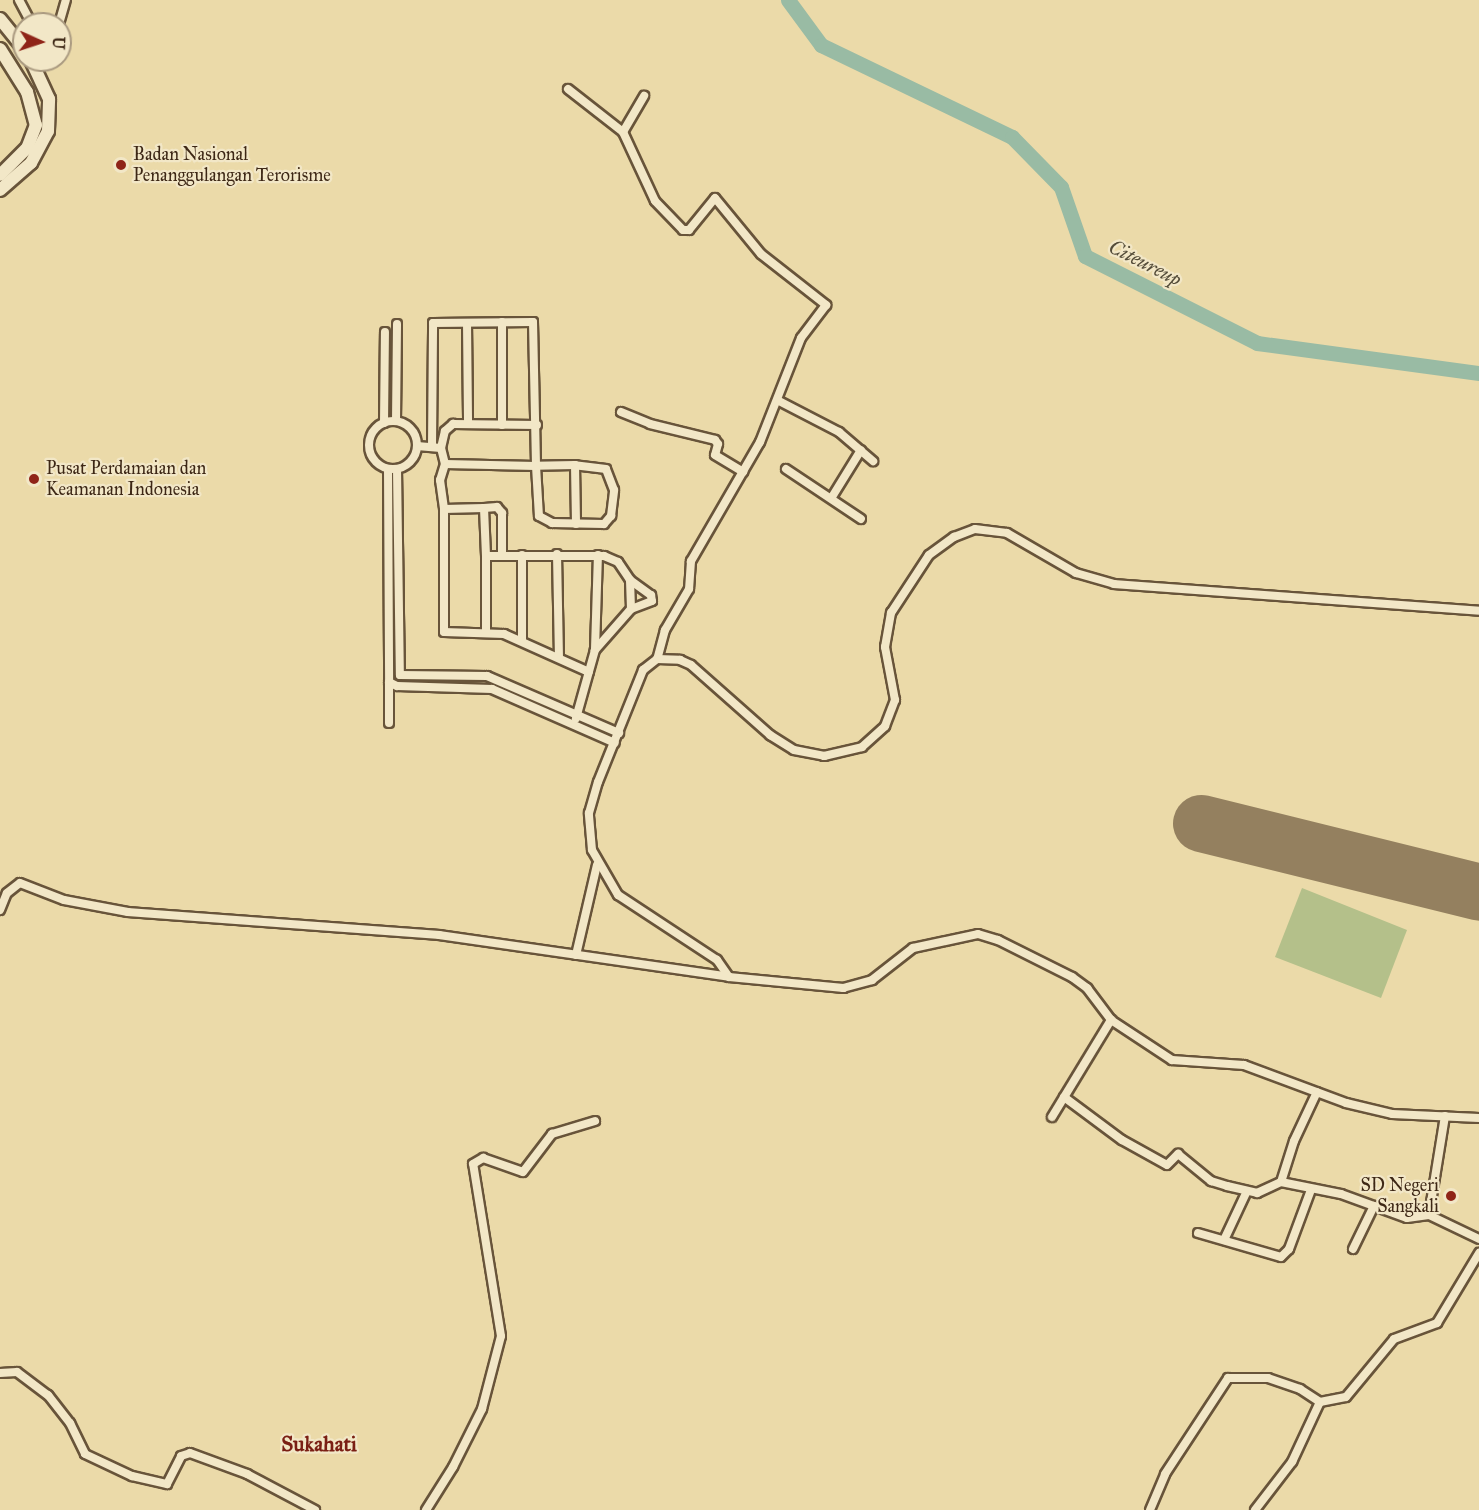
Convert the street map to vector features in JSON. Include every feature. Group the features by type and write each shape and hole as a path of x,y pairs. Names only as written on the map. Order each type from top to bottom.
{"street":[{"path":"0,19 12,34"},
{"path":"0,49 27,92 36,124 27,148 0,175"},
{"path":"0,190 31,163 48,131 50,99 37,72"},
{"path":"568,89 623,132 655,201 683,230 688,230 715,198 761,254 825,302 825,309 801,338 779,401 744,472 691,561 689,589 665,630 657,659 643,670 589,813 588,826 597,865 618,895 717,960 729,977"},
{"path":"623,132 644,96"},
{"path":"502,322 502,425"},
{"path":"432,446 433,323 502,322 534,325 536,466 539,516 552,523 607,523 614,490 611,473 606,470 575,465 536,466 445,464"},
{"path":"467,323 468,423"},
{"path":"396,421 397,324"},
{"path":"384,423 385,332"},
{"path":"779,401 839,432 873,461"},
{"path":"621,412 650,424 715,440 718,444 715,455 744,472"},
{"path":"396,421 411,430 417,446 411,461 392,469 374,461 369,449 374,431 384,423 396,421"},
{"path":"537,425 468,423 448,427 441,448 445,464 440,480 444,509 442,629 446,633 486,632 522,639 589,672"},
{"path":"417,446 441,448"},
{"path":"832,498 861,450"},
{"path":"575,465 576,524"},
{"path":"389,723 392,469"},
{"path":"392,469 400,675 487,676 619,733"},
{"path":"786,469 861,519"},
{"path":"444,509 497,507 502,513 502,555"},
{"path":"484,508 486,632"},
{"path":"657,659 680,660 691,665 770,735 794,750 824,756 862,747 885,726 895,700 886,654 891,613 929,555 954,537 975,529 1007,533 1076,573 1109,584 1479,611"},
{"path":"557,554 559,657"},
{"path":"522,555 522,639"},
{"path":"573,725 578,715 595,650 598,555"},
{"path":"486,556 598,555 618,562 630,580 653,598 631,609 595,650"},
{"path":"630,580 631,609"},
{"path":"389,682 397,686 492,689 615,743"},
{"path":"576,955 597,865"},
{"path":"0,910 7,893 20,883 64,900 128,912 439,935 729,977 851,988 872,980 913,948 978,934 998,940 1072,977 1087,988 1111,1020 1172,1060 1236,1063 1317,1092 1392,1114 1479,1118"},
{"path":"1052,1117 1111,1020"},
{"path":"1064,1097 1122,1140 1167,1166 1178,1154 1211,1181 1247,1191 1266,1192 1281,1182 1294,1141 1317,1092"},
{"path":"1429,1215 1445,1116"},
{"path":"426,1510 453,1467 482,1409 501,1336 473,1164 483,1158 524,1172 552,1134 568,1126 595,1121"},
{"path":"1281,1182 1311,1190 1341,1194 1407,1218 1429,1215 1479,1239"},
{"path":"1198,1233 1275,1256 1286,1254 1311,1190"},
{"path":"1224,1240 1247,1191"},
{"path":"1353,1249 1374,1206"},
{"path":"1150,1510 1165,1474 1228,1378 1240,1375 1277,1380 1320,1402 1346,1397 1394,1339 1437,1323 1479,1253"},
{"path":"0,1373 17,1372 48,1395 70,1423 85,1454 123,1473 167,1484 181,1456 190,1453 247,1474 315,1510"},
{"path":"1255,1510 1292,1462 1320,1402"}],"green space":[{"path":"1302,888 1407,930 1381,998 1275,957"}],"waterway":[{"name":"Citeureup","path":"788,0 821,45 1012,137 1061,187 1085,256 1257,343 1479,373"}],"runway":[{"path":"1201,823 1479,892"}],"place":[{"name":"Badan Nasional Penanggulangan Terorisme","path":"121,165"},
{"name":"Pusat Perdamaian dan Keamanan Indonesia","path":"34,479"},
{"name":"SD Negeri Sangkali","path":"1451,1196"}],"district":[{"name":"Sukahati","path":"319,1444"}]}
